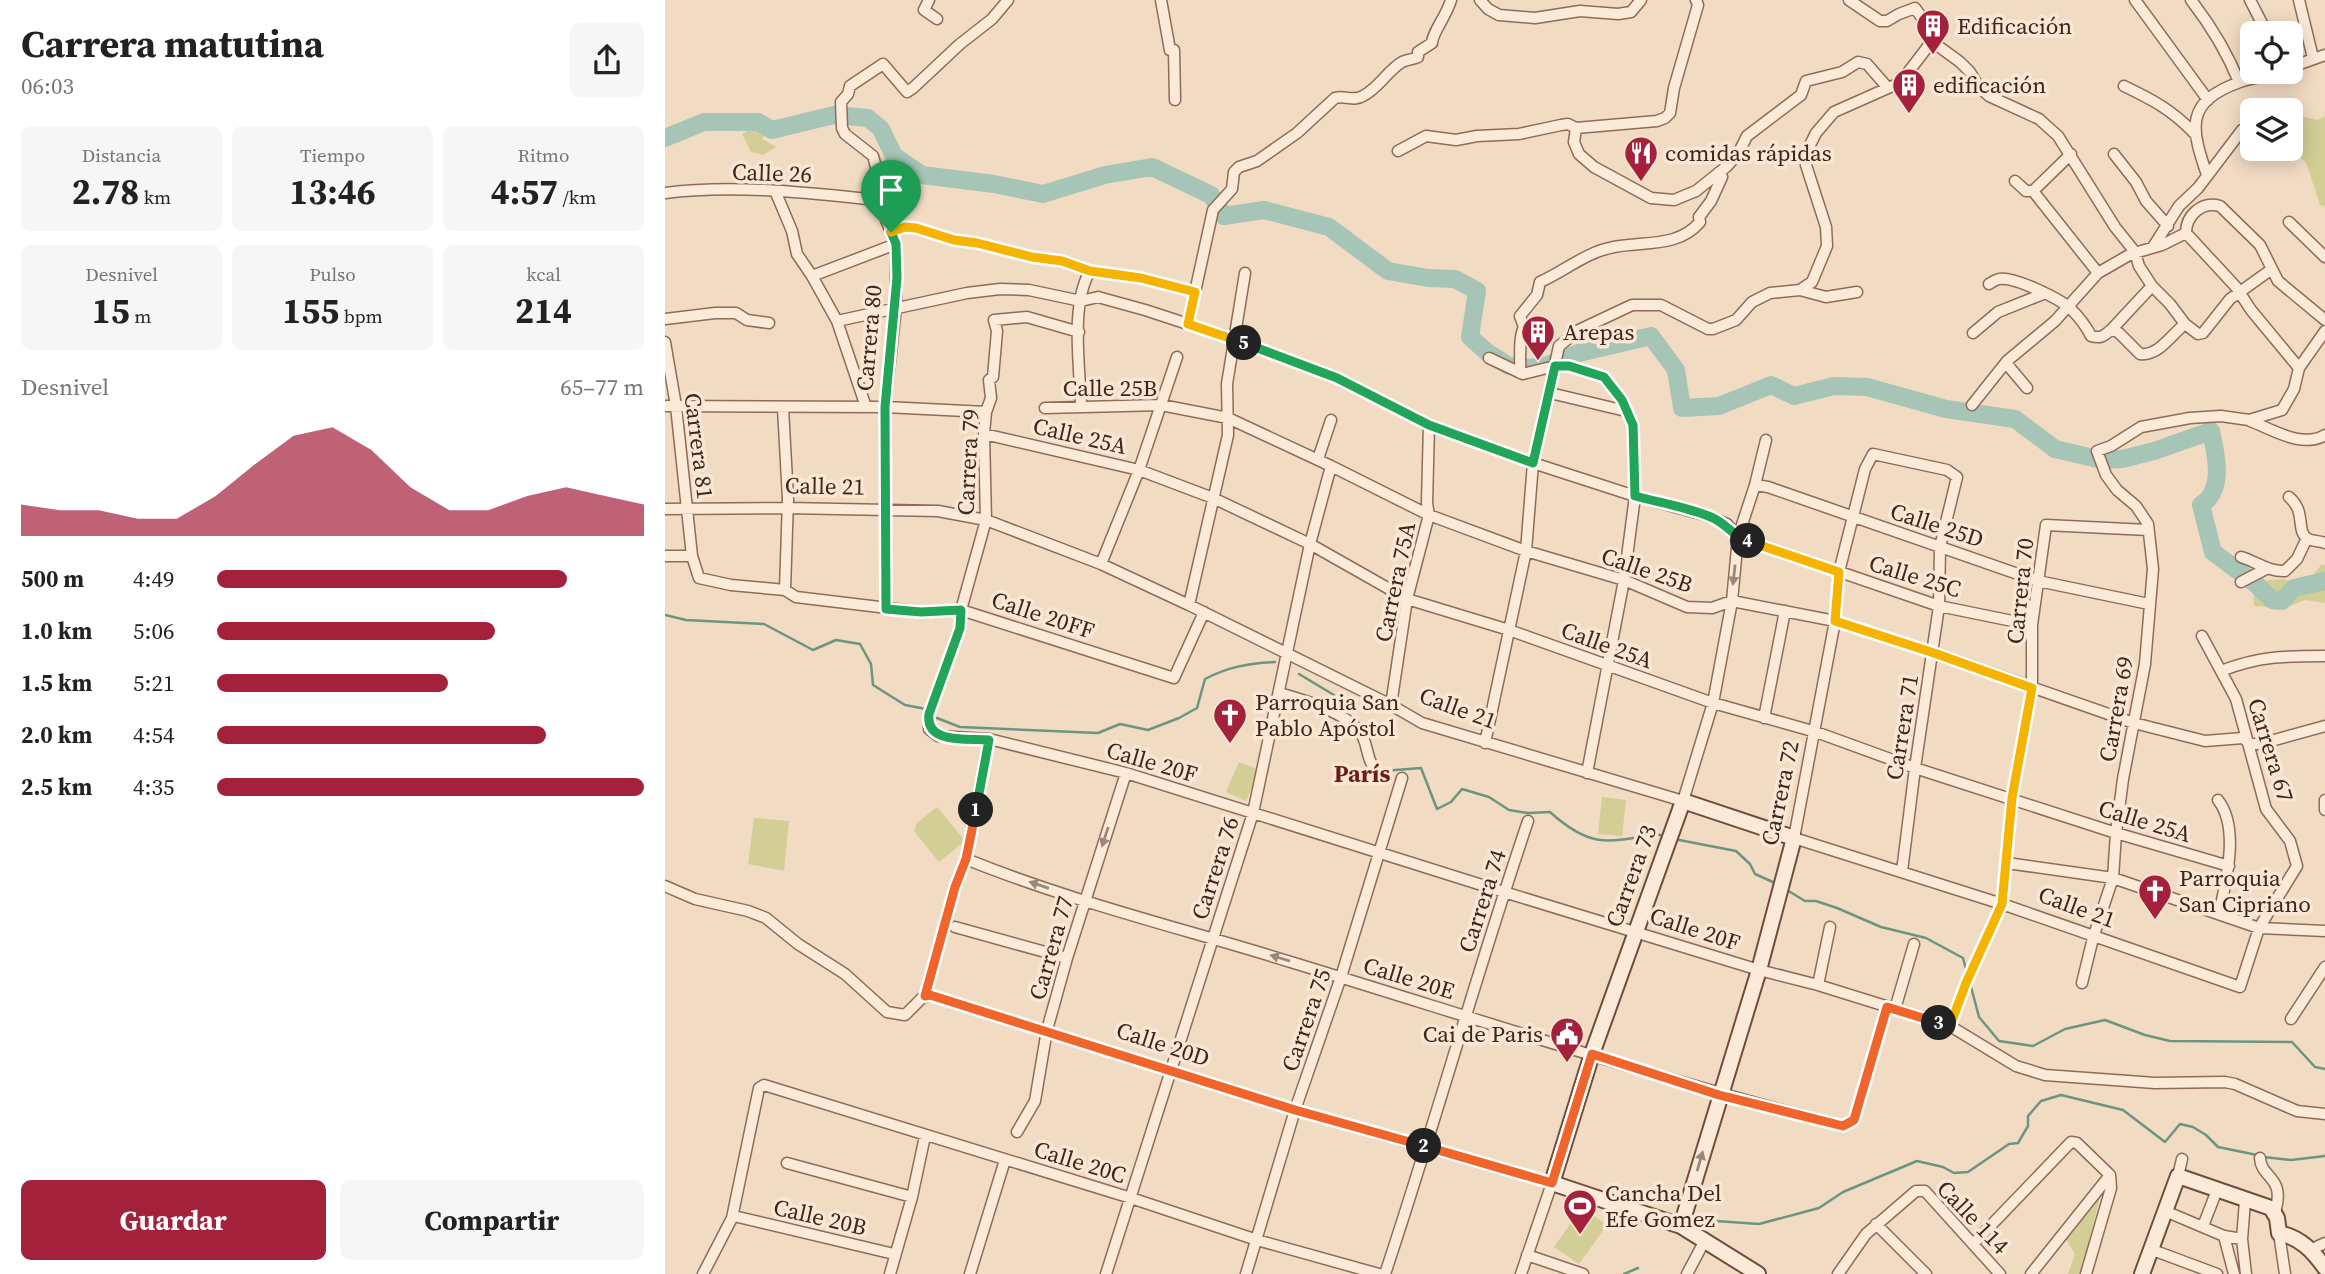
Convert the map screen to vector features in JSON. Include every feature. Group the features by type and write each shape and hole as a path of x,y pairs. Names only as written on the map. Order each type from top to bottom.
{"street":[{"path":"929,0 924,10 937,19"},
{"path":"1161,0 1170,50 1174,50 1175,100"},
{"path":"1188,324 1213,210 1232,189 1234,172 1239,167 1257,161 1297,133 1335,98 1360,98 1374,89 1402,62 1418,57 1418,52 1432,43 1432,37 1447,15 1451,0"},
{"path":"1480,0 1488,9 1499,15 1535,18 1580,11 1618,14 1631,12 1641,0"},
{"path":"1850,0 1880,22 1915,8 1930,29 1934,43 1970,72 1979,87 1989,96 2039,119 2058,136 2115,227 2136,253 2139,266 2152,286 2194,331 2203,333 2230,299 2272,269"},
{"path":"2135,0 2208,100"},
{"path":"2191,0 2230,59 2239,82 2208,100 2194,122 2194,133 2207,175"},
{"path":"2250,0 2261,21"},
{"path":"2299,0 2313,58"},
{"name":"Carrera 80","path":"886,609 885,407 896,307 896,244 874,187 876,167 873,156 842,128 841,102 848,94 850,86 883,64 907,92 967,37 992,19 1002,2"},
{"path":"1398,151 1426,136 1457,140 1519,134 1567,124 1576,128 1665,118 1670,113 1674,88 1698,2"},
{"path":"1800,290 1812,282 1827,246 1826,228 1806,165 1809,148 1816,133 1834,112 1900,83 1929,45 1934,43"},
{"path":"2303,62 2325,55"},
{"path":"1576,128 1574,142 1579,154 1594,167 1651,198 1674,200 1696,191 1718,173 1738,154 1747,136 1801,95 1806,81 1842,72 1858,62 1867,64 1888,88"},
{"path":"2124,86 2175,114 2194,133"},
{"path":"2153,247 2179,206 2198,188 2240,133"},
{"path":"2015,181 2026,191 2033,191 2071,154"},
{"path":"2114,154 2136,182 2146,201 2168,226"},
{"path":"1521,370 1523,353 1520,336 1524,327 1520,316 1537,295 1540,282 1594,252 1674,240 1693,231 1722,177 1718,173"},
{"name":"Calle 26","path":"665,193 717,190 796,191 878,200"},
{"path":"2033,191 2098,272"},
{"path":"776,192 792,231 797,254 837,321 866,407"},
{"path":"2186,233 2189,217 2204,207 2217,205 2226,210 2260,245 2284,288 2325,320"},
{"path":"2289,222 2325,257"},
{"path":"891,232 905,227 1032,257 1062,261 1090,271 1141,278 1195,292"},
{"path":"1972,405 2006,363 2069,307 2098,272 2186,233"},
{"path":"2186,233 2204,250 2299,368"},
{"path":"812,276 896,244"},
{"path":"1081,406 1081,302 1090,271"},
{"path":"1189,605 1228,435 1227,384 1245,273"},
{"path":"1989,284 1999,279 2008,279 2043,294 2069,307 2091,336 2098,338 2112,329 2152,286"},
{"name":"Calle 25C","path":"837,321 967,293 1000,289 1029,290 1081,302 1098,297 1234,339 1337,378 1429,425 1533,463 1708,516 1727,524 1738,537 1940,606 2032,625"},
{"path":"1485,743 1526,551 1533,463 1559,346 1579,330 1626,307 1661,305 1713,329 1737,320 1752,302 1770,293 1800,290 1826,297 1857,292"},
{"path":"1973,333 1997,312 2043,294"},
{"path":"665,319 736,313 747,320 769,323"},
{"name":"Carrera 79","path":"929,729 929,714 960,628 961,610 986,520 984,433 986,412 991,398 989,380 993,377 997,331 995,320 1027,317 1079,332"},
{"path":"2112,329 2140,354 2146,355 2161,347 2185,324"},
{"path":"2249,420 2282,410 2294,389 2299,368 2325,331"},
{"name":"Carrera 81","path":"665,342 670,406 688,509 692,556"},
{"path":"1101,564 1139,470 1177,356"},
{"path":"1489,358 1521,370 1537,372 1555,366 1569,366 1604,377 1622,400 1633,425 1635,496 1623,580 1587,774"},
{"path":"2006,363 2027,388"},
{"path":"1550,393 1626,411"},
{"name":"Calle 25B","path":"1045,408 1161,405 1228,418 1318,459 1429,515 1526,551 1623,580 1687,607 1712,608 1732,601 1835,621 2134,723 2205,741 2237,737 2250,744 2269,743 2325,726"},
{"path":"670,406 885,407 986,412"},
{"path":"783,408 787,508 785,590"},
{"path":"2148,530 2143,514 2116,490 2106,475 2097,451 2111,446 2141,426 2208,417 2249,420 2291,437 2307,440 2325,435"},
{"path":"1318,459 1331,420"},
{"name":"Carrera 75A","path":"1391,705 1407,599 1429,515 1429,425"},
{"name":"Calle 25A","path":"984,433 1139,470 1213,498 1310,544 1407,599 1509,630 1713,703 1816,732 1915,768 2116,833 2229,866"},
{"name":"Carrera 73","path":"1521,1274 1592,1054 1683,802 1713,703 1732,601 1738,537 1766,440"},
{"name":"Carrera 72","path":"1681,1226 1786,876 1816,732 1835,621 1839,572 1865,469 1874,454 1947,470 1955,474 1957,481"},
{"name":"Carrera 76","path":"1106,1274 1253,813 1310,544 1331,466"},
{"name":"Carrera 71","path":"1902,871 1940,606 1940,547 1957,481"},
{"name":"Calle 25D","path":"1755,485 1768,487 2038,581 2149,604"},
{"path":"2289,497 2297,504 2302,531 2307,538 2325,543"},
{"name":"Calle 21","path":"665,509 887,510 939,512 986,520 1101,564 1204,612 1422,723 1902,871 2240,987"},
{"name":"Carrera 70","path":"1950,1026 1966,983 2002,904 2012,798 2032,688 2032,625 2046,525 2148,530"},
{"name":"Carrera 69","path":"2082,983 2093,938 2113,878 2123,779 2145,664 2153,569 2148,530"},
{"path":"2243,581 2262,571 2285,571 2297,559 2307,538"},
{"path":"665,556 692,556"},
{"name":"Calle 20FF","path":"692,556 699,578 731,585 785,590 796,597 886,609 921,612 961,610 1174,678 1204,612"},
{"path":"2241,557 2255,561 2262,571"},
{"path":"1764,718 1785,611"},
{"name":"Carrera 67","path":"2202,636 2237,699 2266,809 2290,841 2297,866 2259,928 2240,987"},
{"path":"2221,671 2249,660 2285,656 2325,656"},
{"path":"1279,693 1311,702 1353,725 1364,738 1370,764 1374,768"},
{"name":"Calle 20F","path":"929,729 937,736 989,740 1126,773 1504,892 1950,1026 2016,1066 2045,1076 2155,1083 2225,1082 2297,1111 2325,1114"},
{"path":"665,886 695,899 748,911 766,918 798,944 845,974 887,1012 905,1015 925,996 955,887 966,859 989,740"},
{"name":"Carrera 77","path":"1017,1132 1035,1101 1048,1030 1067,958 1126,773"},
{"name":"Carrera 75","path":"1246,1274 1295,1110 1341,977 1402,778"},
{"path":"2218,800 2228,821 2229,866 2220,914"},
{"path":"2325,800 2325,810"},
{"name":"Carrera 74","path":"1385,1274 1528,821"},
{"name":"Calle 20E","path":"966,859 1084,901 1213,937 1719,1095 1843,1126 1854,1120 1891,1008"},
{"path":"2007,863 2113,878 2259,928 2325,931"},
{"path":"955,927 1067,958"},
{"path":"1818,985 1830,927"},
{"path":"1891,1008 1914,944"},
{"path":"2291,1019 2325,967"},
{"name":"Calle 20D","path":"925,996 930,995 1048,1030 1295,1110 1552,1183 1681,1226 1758,1274"},
{"name":"Calle 20C","path":"702,1274 733,1218 759,1088 764,1085 1131,1198 1257,1240 1379,1274"},
{"path":"890,1274 912,1197 925,1136"},
{"path":"1974,1243 2067,1144 2077,1143 2110,1175 2111,1188 2086,1274"},
{"path":"2260,1158 2260,1166 2272,1177 2278,1191 2274,1212 2285,1274"},
{"path":"2142,1274 2182,1159"},
{"path":"970,1274 1005,1160"},
{"path":"787,1163 912,1197"},
{"path":"2031,1274 2110,1175"},
{"path":"2178,1176 2271,1208 2274,1212"},
{"path":"2203,1226 2217,1190"},
{"name":"Calle 114","path":"1875,1224 1916,1191 1925,1191 2000,1274"},
{"path":"2245,1200 2242,1240 2246,1274"},
{"path":"2165,1211 2224,1236 2242,1240"},
{"name":"Calle 20B","path":"738,1217 894,1254"},
{"path":"1851,1274 1841,1270 1875,1224 1926,1274"},
{"path":"2279,1233 2318,1246 2325,1268"},
{"path":"2224,1236 2234,1274"},
{"path":"1686,1274 1706,1240"},
{"path":"2150,1249 2217,1274"},
{"path":"1527,1255 1583,1274"}],"shaded area":[{"path":"2325,116 2325,207 2320,205 2303,159 2303,117 2318,120"},
{"path":"759,125 769,130 762,139 776,147 763,155 751,152 742,134"},
{"path":"2321,565 2325,565 2325,603 2305,600 2285,608 2254,606 2253,581 2285,579 2301,590"},
{"path":"1239,762 1259,770 1246,801 1226,792"},
{"path":"1602,797 1626,800 1622,836 1598,834"},
{"path":"937,807 965,841 939,862 914,831 917,823"},
{"path":"754,818 789,821 784,871 748,864"},
{"path":"2102,1189 2081,1274 2068,1274 2075,1254 2064,1236"},
{"name":"Cancha Del Efe Gomez","path":"1582,1207 1607,1225 1579,1264 1554,1247"}],"waterway":[{"path":"665,138 704,122 758,122 772,130 834,115 868,118 881,129 894,156 922,175 994,184 1043,194 1105,175 1152,167 1211,195 1224,216 1264,210 1329,227 1388,271 1428,278 1455,279 1477,291 1470,337 1509,366 1545,366 1579,353 1651,336 1676,370 1682,408 1719,406 1771,385 1794,396 1834,386 1867,387 1946,409 2015,419 2055,449 2102,460 2122,459 2154,451 2211,431 2216,481 2209,498 2201,505 2213,552 2256,584 2272,600 2282,601 2294,588 2325,581"},
{"path":"665,615 686,620 764,624 813,650 836,640 860,644 871,664 873,685 905,705 926,709"},
{"path":"937,718 960,727 1098,733 1120,724 1148,730 1197,708 1205,679 1239,666 1275,662"},
{"path":"1299,674 1334,695 1345,714"},
{"path":"1377,765 1383,771 1421,768 1437,809 1451,802 1462,789 1489,797 1509,810 1550,812 1576,832 1599,840 1656,834 1664,836"},
{"path":"1674,839 1736,851 1750,864 1755,874 1775,883"},
{"path":"1787,890 1805,901 1816,901 1881,927 1926,938 1963,958 1967,973"},
{"path":"1970,983 1979,1017 1999,1041 2033,1046 2065,1029 2105,1020 2170,1041 2292,1042 2315,1067 2325,1069"},
{"path":"1716,1221 1759,1224 1819,1208 1843,1192 1917,1161 1943,1167 1954,1173 1968,1172 2009,1144 2018,1143 2028,1126 2028,1116 2041,1101 2061,1095 2123,1110 2165,1142 2180,1124 2193,1127 2218,1147 2257,1155"},
{"path":"2264,1157 2291,1160 2325,1156"},
{"path":"1624,1274 1638,1268"}],"place":[{"name":"Edificación","path":"1933,56"},
{"name":"edificación","path":"1909,115"},
{"name":"comidas rápidas","path":"1641,183"},
{"name":"Arepas","path":"1538,362"},
{"name":"Parroquia San Pablo Apóstol","path":"1230,745"},
{"name":"Parroquia San Cipriano","path":"2155,921"},
{"name":"Cai de Paris","path":"1567,1064"},
{"name":"Cancha Del Efe Gomez","path":"1580,1236"}],"district":[{"name":"París","path":"1362,774"}],"route":[{"path":"905,227 916,228 954,240 1062,261 1090,271 1141,278 1195,292 1188,324 1337,378 1429,425 1533,463 1555,366 1569,366 1604,377 1622,400 1633,425 1635,496 1708,516 1727,524 1738,537 1839,572 1835,621 2032,688 2012,798 2002,904 1966,983 1950,1026 1887,1007 1854,1120 1843,1126 1719,1095 1592,1054 1552,1183 1295,1110 1048,1030 930,995 925,996 944,923 966,859 989,740 937,736 929,729 929,714 960,628 961,610 921,612 886,609 885,407 897,278 896,244 891,232 905,227"}]}
